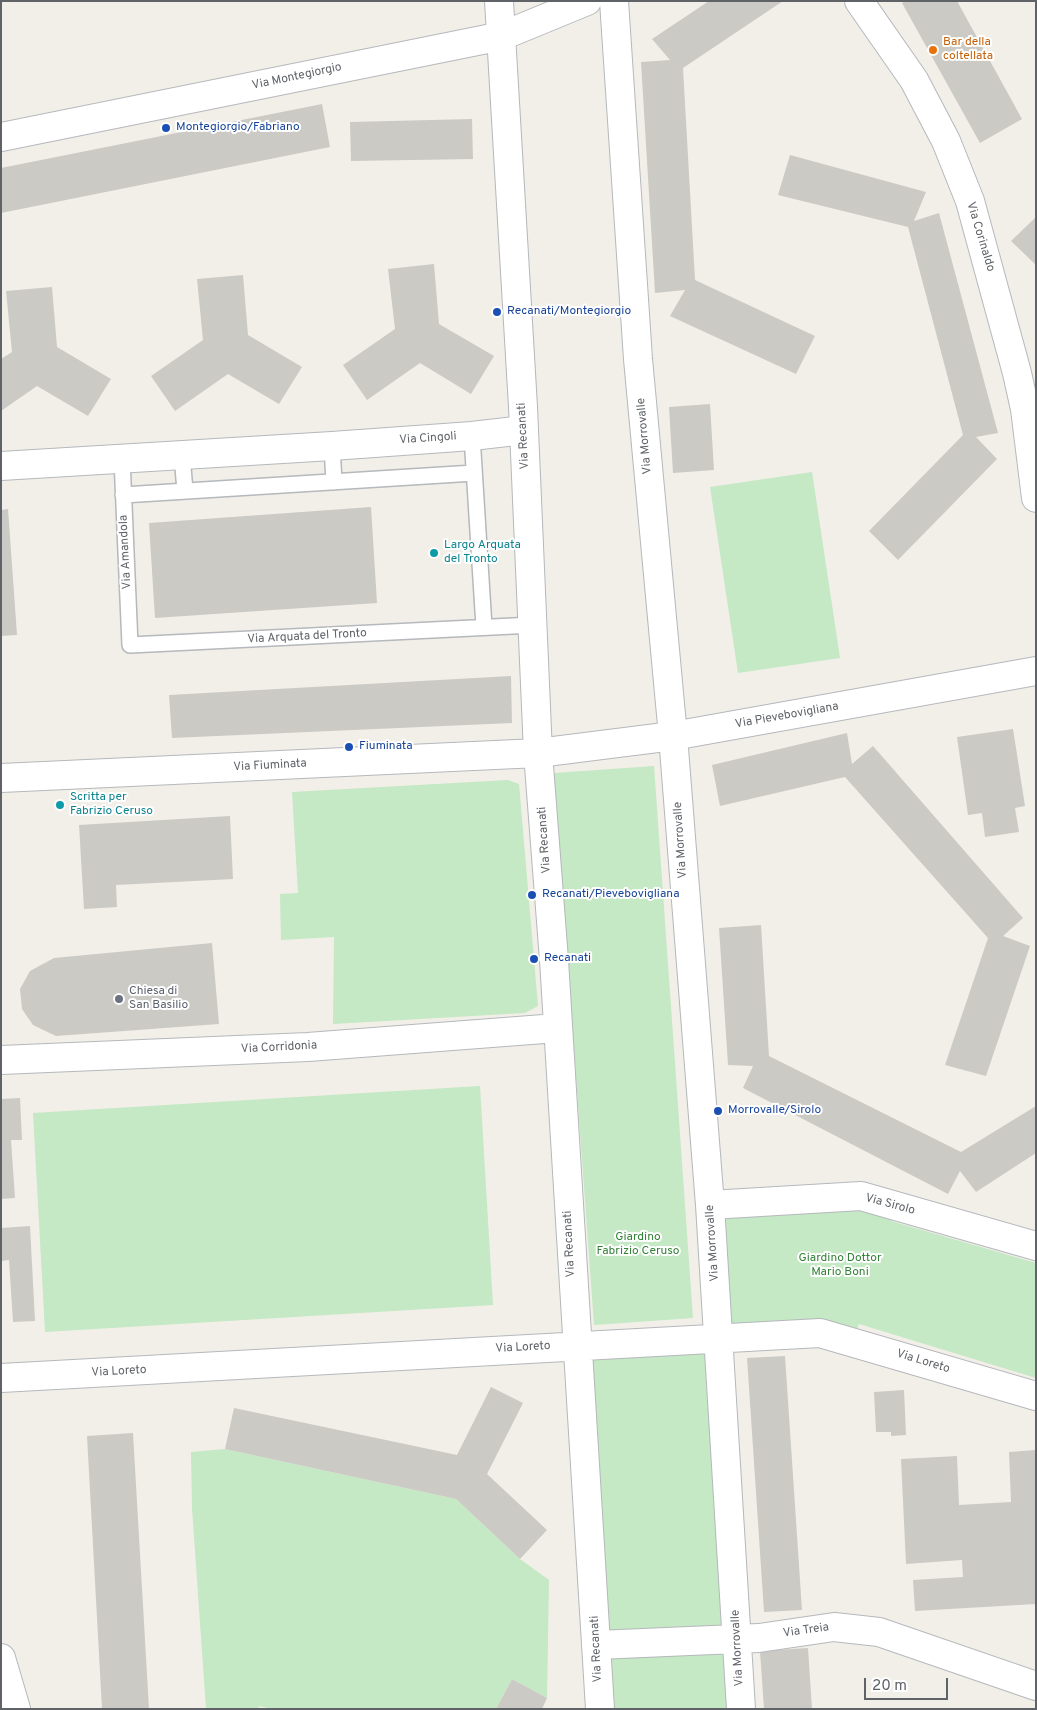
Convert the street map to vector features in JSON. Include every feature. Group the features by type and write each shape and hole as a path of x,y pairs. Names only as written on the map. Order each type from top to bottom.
{"street":[{"name":"Via Recanati","path":"499,1 524,430 538,753 554,960 600,1709"},
{"name":"Via Montegiorgio","path":"1,137 502,36 587,1"},
{"name":"Via Morrovalle","path":"614,1 638,359 673,736 710,1205 742,1709"},
{"name":"Via Corinaldo","path":"859,1 914,80 946,141 970,201 1017,373 1025,409 1036,498"},
{"name":"Via Cingoli","path":"1,466 332,446 472,436 524,430"},
{"name":"Via Pievebovigliana","path":"538,753 673,736 1036,671"},
{"name":"Via Fiuminata","path":"1,778 538,753"},
{"name":"Via Corridonia","path":"1,1060 308,1047 557,1028"},
{"name":"Via Sirolo","path":"710,1205 867,1197 1036,1246"},
{"name":"Via Loreto","path":"1,1378 718,1337 820,1333 1036,1396"},
{"name":"Via Treia","path":"597,1645 737,1639 834,1627 879,1632 1036,1686"},
{"path":"1,1658 16,1709"}],"lane":[{"path":"472,436 484,627 533,625"},
{"path":"332,446 334,482"},
{"path":"182,455 185,491"},
{"name":"Via Amandola","path":"122,459 130,645"},
{"path":"124,495 474,473"},
{"name":"Via Arquata del Tronto","path":"130,645 484,627"}],"green space":[{"path":"812,472 840,658 738,673 710,487"},
{"name":"Giardino Fabrizio Ceruso","path":"654,766 693,1318 594,1325 554,773"},
{"path":"508,780 519,784 538,1006 525,1013 333,1024 334,937 281,940 280,894 298,893 292,792"},
{"path":"480,1086 493,1305 45,1332 33,1113"},
{"name":"Giardino Dottor Mario Boni","path":"858,1203 893,1214 891,1221 1036,1263 1036,1378 859,1324 856,1332 731,1325 725,1217"},
{"path":"718,1337 733,1709 602,1709 577,1357"},
{"path":"225,1449 456,1499 520,1559 549,1580 547,1698 512,1679 496,1709 272,1709 259,1706 258,1709 206,1709 192,1508 191,1452"}],"building":[{"path":"709,1 783,1 683,68 695,280 815,336 796,374 670,316 685,290 655,293 641,62 670,60 652,39"},
{"path":"905,1 957,1 1022,119 980,143 902,3"},
{"path":"322,104 330,147 1,213 1,168"},
{"path":"472,119 473,159 351,161 350,122"},
{"path":"790,155 926,192 914,221 939,213 998,433 976,437 997,459 898,560 869,531 963,435 908,227 778,195"},
{"path":"1036,217 1036,265 1011,241"},
{"path":"434,264 439,324 494,356 471,394 420,363 367,400 343,365 395,329 388,269"},
{"path":"243,275 248,335 302,367 279,404 228,374 175,411 151,376 203,340 197,279"},
{"path":"52,287 57,347 111,379 88,416 37,386 1,411 1,359 12,352 6,291"},
{"path":"710,404 714,470 673,473 669,407"},
{"path":"371,507 377,603 155,618 149,523"},
{"path":"8,509 17,635 1,636 1,510"},
{"path":"511,676 512,723 172,738 169,695"},
{"path":"1013,729 1025,806 1015,808 1019,832 985,837 982,813 968,815 957,737"},
{"path":"847,733 852,764 873,746 1023,918 1003,936 1030,946 986,1076 945,1065 988,938 845,777 720,806 712,765"},
{"path":"230,816 233,879 116,885 117,907 84,909 79,825"},
{"path":"761,925 769,1056 961,1152 1036,1106 1036,1153 976,1192 960,1171 948,1194 743,1088 753,1066 728,1065 719,928"},
{"name":"Chiesa di San Basilio","path":"212,943 219,1024 56,1036 33,1025 22,1009 20,989 30,971 54,958"},
{"path":"20,1098 22,1140 11,1140 15,1198 1,1199 1,1099"},
{"path":"30,1226 35,1321 13,1322 9,1260 1,1261 1,1228"},
{"path":"785,1356 802,1610 764,1612 747,1358"},
{"path":"491,1387 523,1403 487,1474 547,1530 520,1559 456,1499 225,1449 234,1408 457,1455"},
{"path":"904,1390 906,1435 891,1436 891,1432 876,1432 874,1392"},
{"path":"133,1433 149,1709 102,1709 87,1436"},
{"path":"1036,1450 1036,1604 915,1611 913,1580 963,1577 962,1560 906,1564 901,1459 957,1456 959,1505 1011,1502 1009,1452"},
{"path":"808,1648 812,1709 764,1709 760,1651"},
{"path":"512,1679 547,1698 542,1709 496,1709"}],"place":[{"name":"Bar della coltellata","path":"933,50"},
{"name":"Montegiorgio/Fabriano","path":"166,128"},
{"name":"Recanati/Montegiorgio","path":"497,312"},
{"name":"Largo Arquata del Tronto","path":"434,553"},
{"name":"Fiuminata","path":"349,747"},
{"name":"Scritta per Fabrizio Ceruso","path":"60,805"},
{"name":"Recanati/Pievebovigliana","path":"532,895"},
{"name":"Recanati","path":"534,959"},
{"name":"Chiesa di San Basilio","path":"119,999"},
{"name":"Morrovalle/Sirolo","path":"718,1111"}]}
